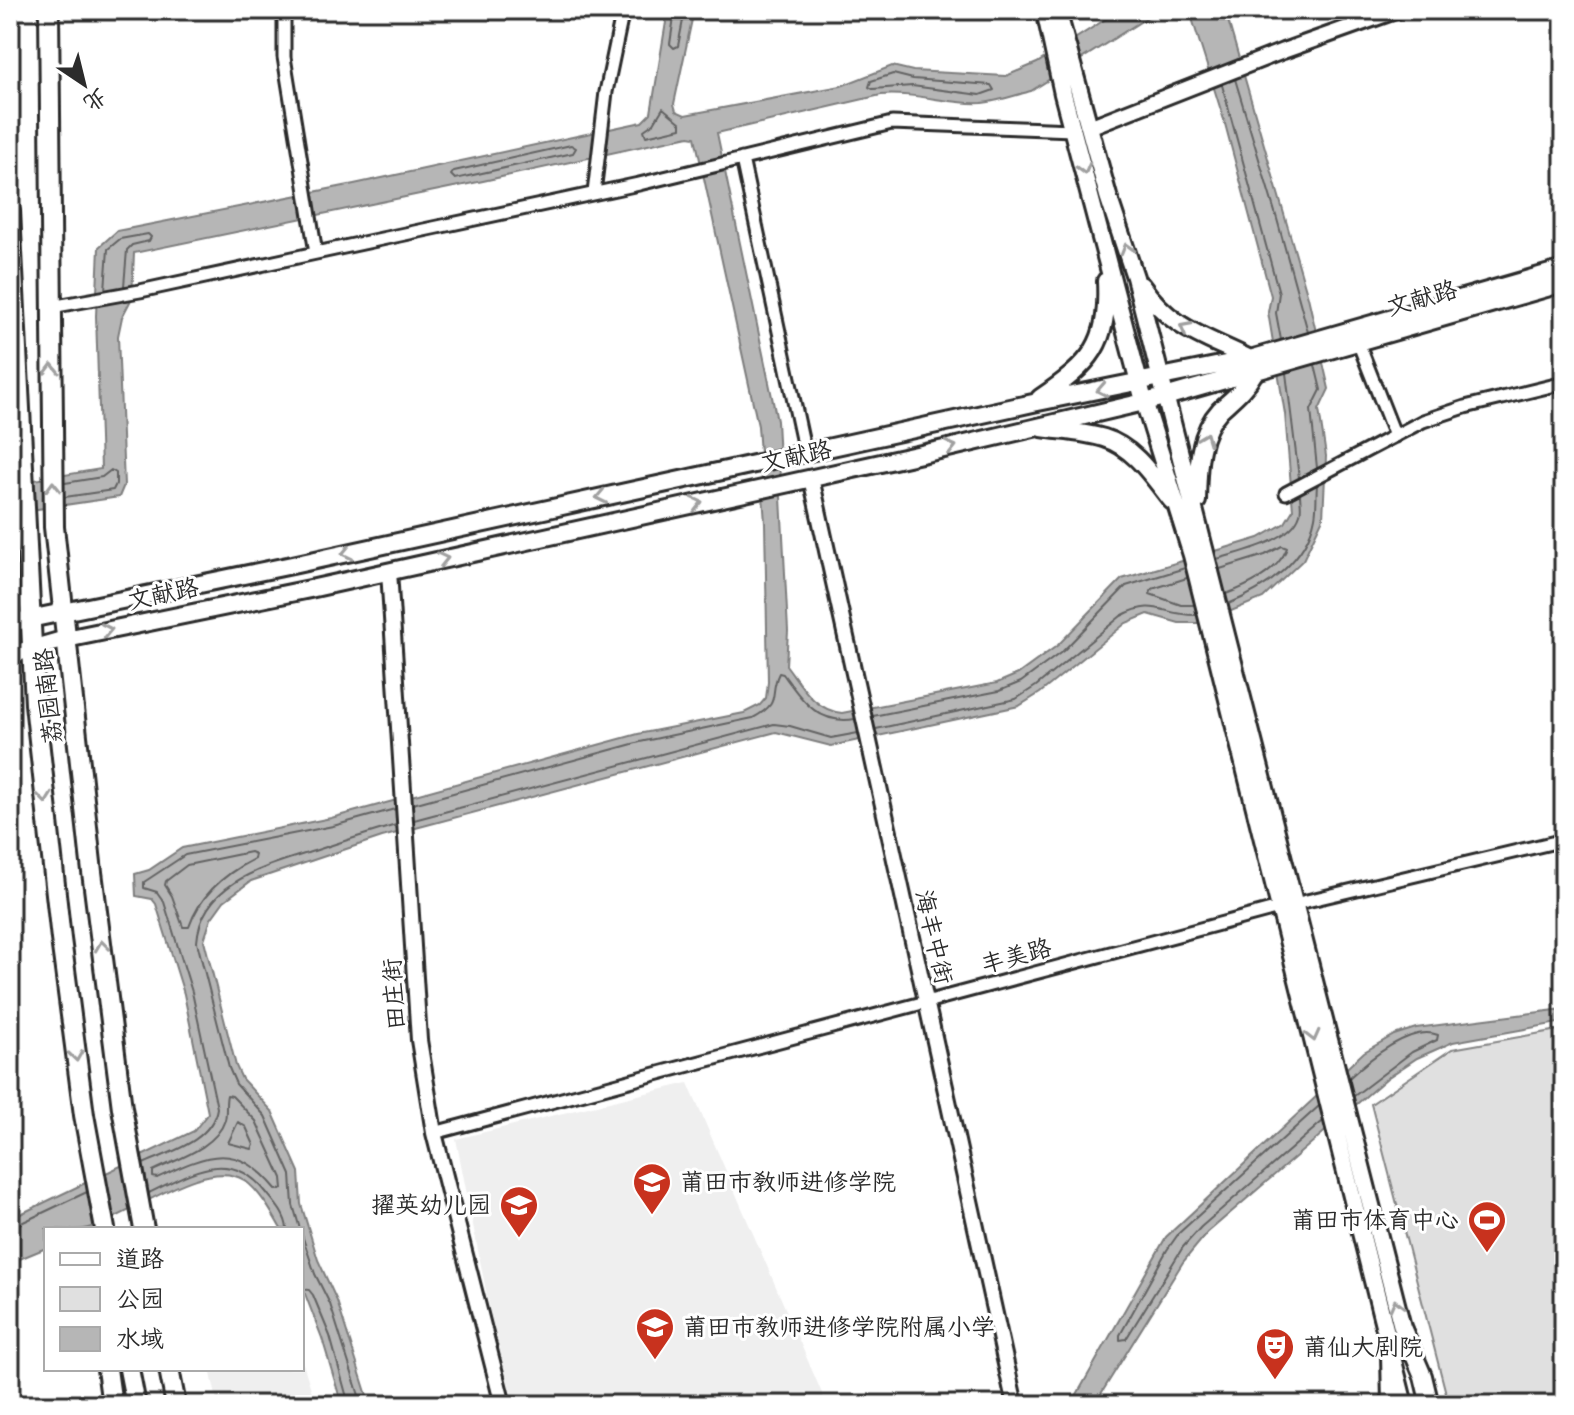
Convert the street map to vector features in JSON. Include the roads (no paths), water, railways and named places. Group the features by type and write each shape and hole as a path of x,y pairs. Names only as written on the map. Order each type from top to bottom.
{"main road":[{"name":"荔园南路","path":"49,10 54,527 122,1108 143,1223"},
{"path":"1057,10 1052,22 1081,129 1104,247 1139,382 1219,632"},
{"path":"1081,129 1135,277 1196,514 1219,632 1347,1142 1402,1327 1423,1376 1430,1405"},
{"name":"荔园南路","path":"10,212 35,704 84,1115 105,1227"},
{"path":"1033,403 1076,372 1100,339 1107,301 1104,247"},
{"name":"文献路","path":"1338,341 1564,269"},
{"path":"1135,277 1168,318 1256,365"},
{"name":"文献路","path":"1338,341 1358,342 1564,283"},
{"path":"10,623 1033,403 1161,378 1256,365 1338,341"},
{"path":"1196,514 1199,453 1204,437 1212,421 1245,388 1256,365"},
{"name":"文献路","path":"10,655 66,639 389,571 1165,397 1256,365"},
{"path":"1032,427 1105,438 1124,448 1151,473 1179,510"},
{"path":"1347,1142 1404,1405"},
{"path":"1391,1354 1392,1405"},
{"path":"107,1371 112,1405"},
{"path":"129,1371 136,1405"},
{"path":"169,1371 176,1405"}],"street":[{"path":"284,10 284,57 315,249"},
{"path":"594,193 606,92 623,10"},
{"path":"51,307 140,291 315,249 686,173 892,123 1081,129 1398,10"},
{"path":"742,159 805,453"},
{"path":"1358,342 1395,436"},
{"path":"1286,493 1423,421 1465,407 1564,383"},
{"name":"海丰中街","path":"811,478 1015,1405"},
{"name":"田庄街","path":"389,571 419,1040 434,1133 503,1405"},
{"name":"丰美路","path":"434,1133 1287,906 1564,840"}],"water":[{"path":"668,10 694,10 674,104 676,111 685,115 841,86 892,66 913,71 1006,76 1037,63 1120,10 1166,10 1148,17 1031,91 1007,98 970,103 881,95 717,133 777,421 788,631 786,665 803,689 824,707 842,713 997,683 1018,674 1058,645 1122,579 1259,538 1285,523 1293,510 1285,414 1268,312 1271,296 1224,120 1191,15 1184,10 1225,10 1308,297 1329,389 1319,410 1326,456 1323,518 1303,560 1263,598 1202,623 1179,623 1148,614 1126,623 1040,693 1019,706 831,746 776,732 382,837 251,881 224,901 211,919 204,940 236,1066 242,1079 272,1111 299,1172 301,1204 318,1260 337,1301 370,1405 342,1405 304,1291 304,1227 280,1227 270,1209 244,1180 228,1174 209,1176 167,1191 92,1227 44,1227 44,1249 10,1263 10,1219 194,1131 208,1113 184,994 156,904 152,899 136,896 135,874 149,870 182,848 331,818 638,734 744,713 760,705 766,698 765,523 758,426 695,137 134,253 132,298 122,317 118,336 124,485 119,497 10,513 10,484 101,469 96,316 99,247 117,231 642,122 651,113"},
{"path":"1564,1009 1564,1022 1453,1042 1417,1058 1387,1078 1207,1233 1183,1262 1094,1405 1071,1405 1166,1237 1364,1052 1394,1035 1416,1028"}],"place":[{"name":"莆田市教师进修学院","path":"652,1216"},
{"name":"擢英幼儿园","path":"519,1239"},
{"name":"莆田市体育中心","path":"1487,1254"},
{"name":"莆田市教师进修学院附属小学","path":"655,1361"},
{"name":"莆仙大剧院","path":"1275,1381"}]}
